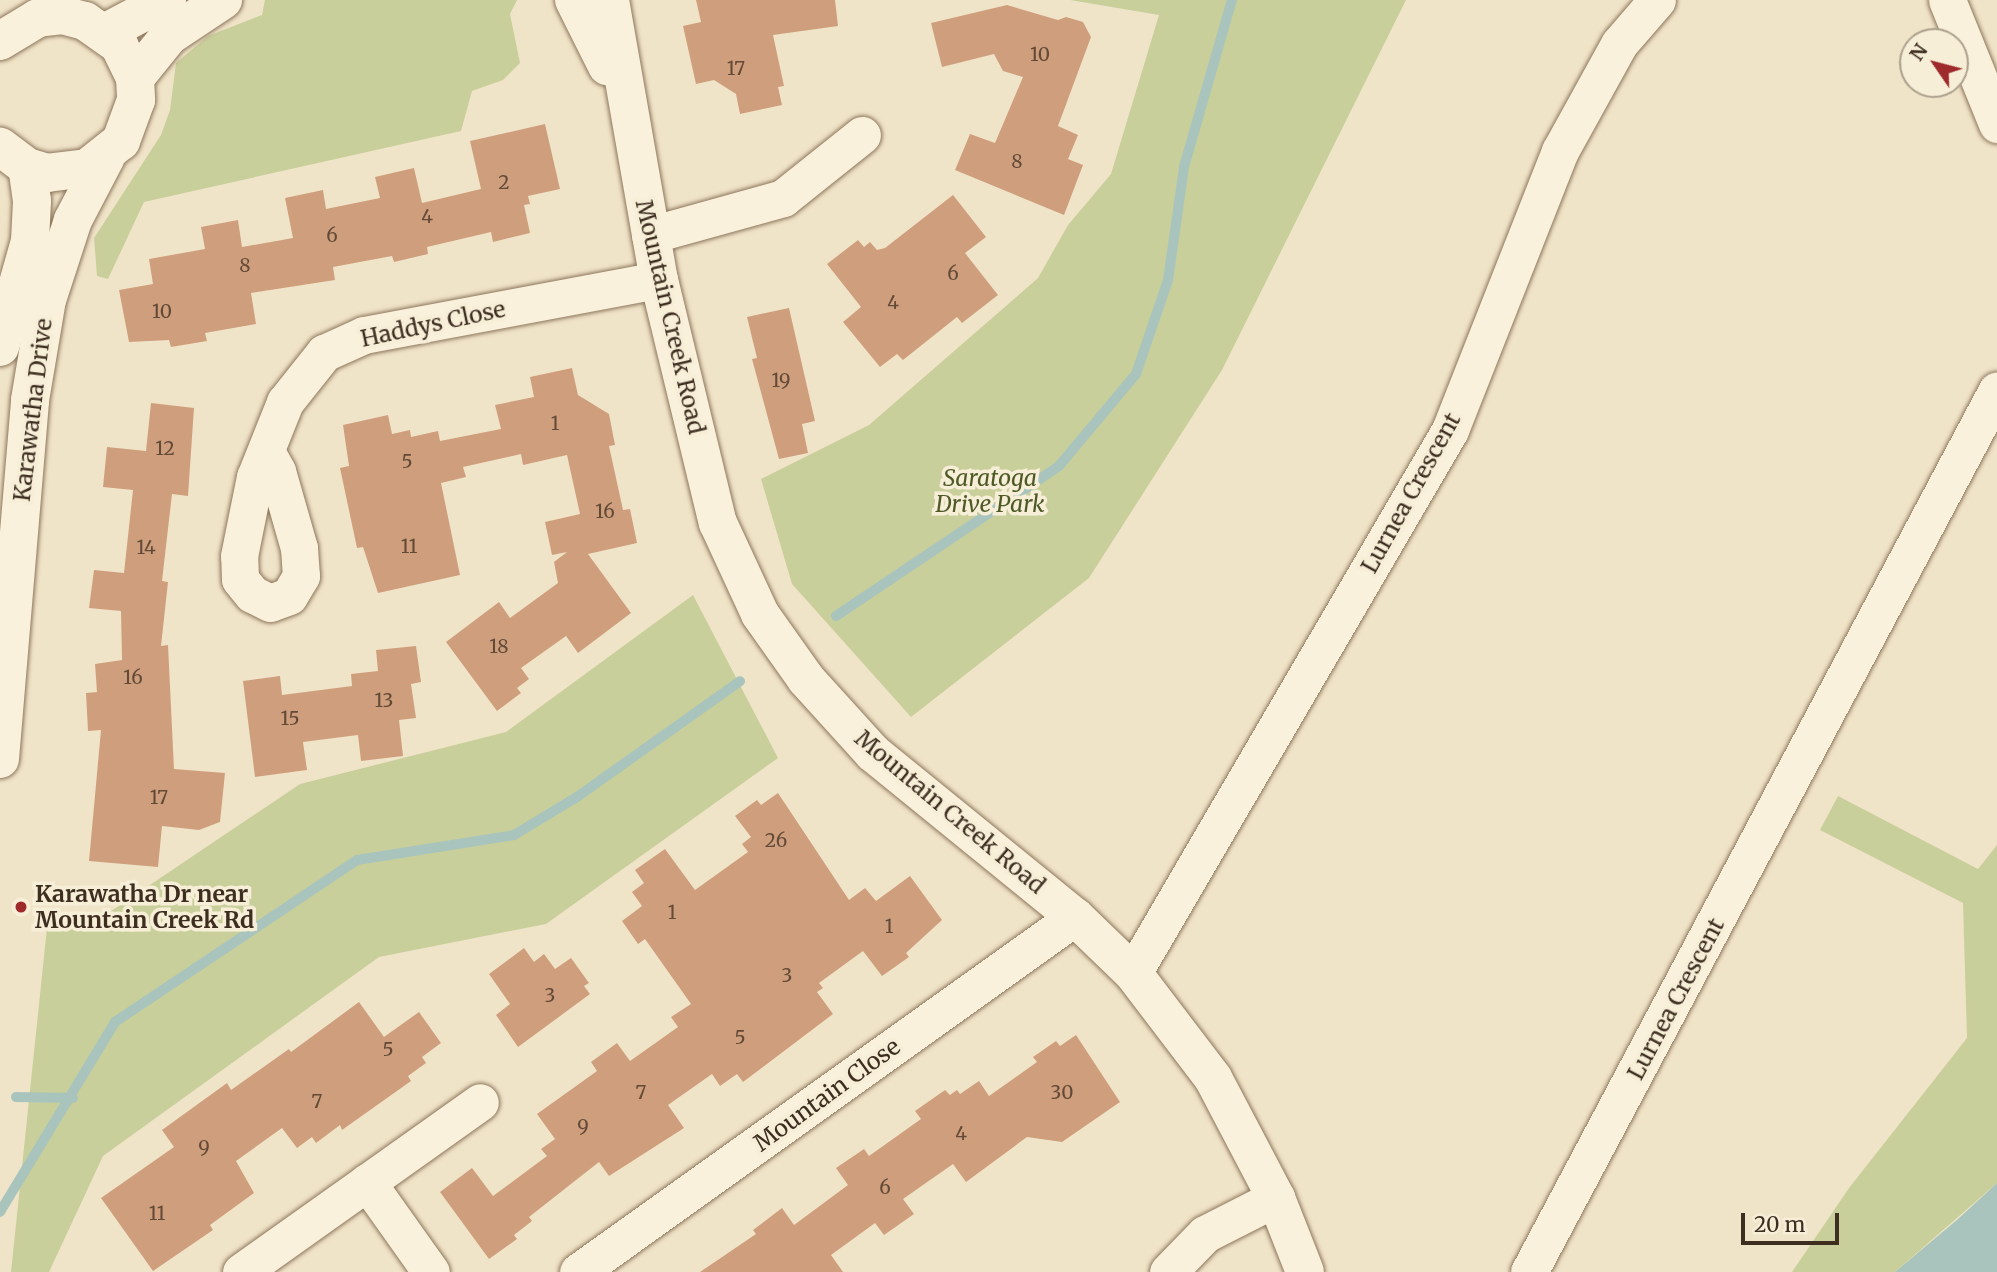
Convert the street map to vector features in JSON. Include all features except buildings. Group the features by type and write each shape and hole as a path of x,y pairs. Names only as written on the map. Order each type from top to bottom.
{"street":[{"path":"0,41 38,18 62,15 88,17 167,0"},
{"path":"88,17 119,45 135,78 169,36 223,0"},
{"name":"Mountain Creek Road","path":"574,0 626,110"},
{"name":"Mountain Creek Road","path":"610,0 626,110 659,280 718,523 760,614 806,679 873,753 1074,917 1133,973 1213,1078 1276,1198 1305,1272"},
{"name":"Lurnea Crescent","path":"1133,973 1450,430 1560,151 1619,44 1657,0"},
{"path":"1947,0 1997,124"},
{"name":"Karawatha Drive","path":"0,759 30,400 47,300 73,220 106,157 132,121 135,78"},
{"path":"650,235 783,198 862,135"},
{"path":"10,158 67,173 106,157"},
{"name":"Karawatha Drive","path":"0,348 30,241 32,201 10,158"},
{"name":"Haddys Close","path":"267,453 285,402 301,377 324,353 354,340 659,280"},
{"name":"Lurnea Crescent","path":"1529,1272 1997,390"},
{"name":"Mountain Close","path":"578,1272 1074,917"},
{"path":"241,1272 480,1102"},
{"path":"367,1182 431,1272"},
{"path":"1168,1272 1205,1234 1276,1198"}],"green space":[{"path":"265,0 517,0 510,14 520,63 503,80 472,91 461,131 144,202 108,279 97,276 94,238 161,135 170,110 176,63 208,36 262,15"},
{"name":"Saratoga Drive Park","path":"1070,0 1406,0 1222,370 1089,578 911,717 792,584 761,479 869,425 1038,278 1068,225 1111,174 1159,15"},
{"path":"693,595 778,758 546,924 379,957 103,1156 49,1272 11,1272 48,918 89,926 300,784 506,732"},
{"path":"1838,796 1978,869 1997,845 1997,1183 1895,1272 1792,1272 1849,1188 1967,1038 1963,903 1820,830"}],"water":[{"path":"1997,1183 1997,1272 1895,1272 1958,1219"}],"waterway":[{"path":"836,616 1059,466 1136,374 1168,280 1184,167 1232,0"},
{"path":"0,1212 115,1022 357,860 514,835 577,797 740,681"},
{"path":"16,1097 73,1098"}],"place":[{"name":"Karawatha Dr near Mountain Creek Rd","path":"21,907"}]}
